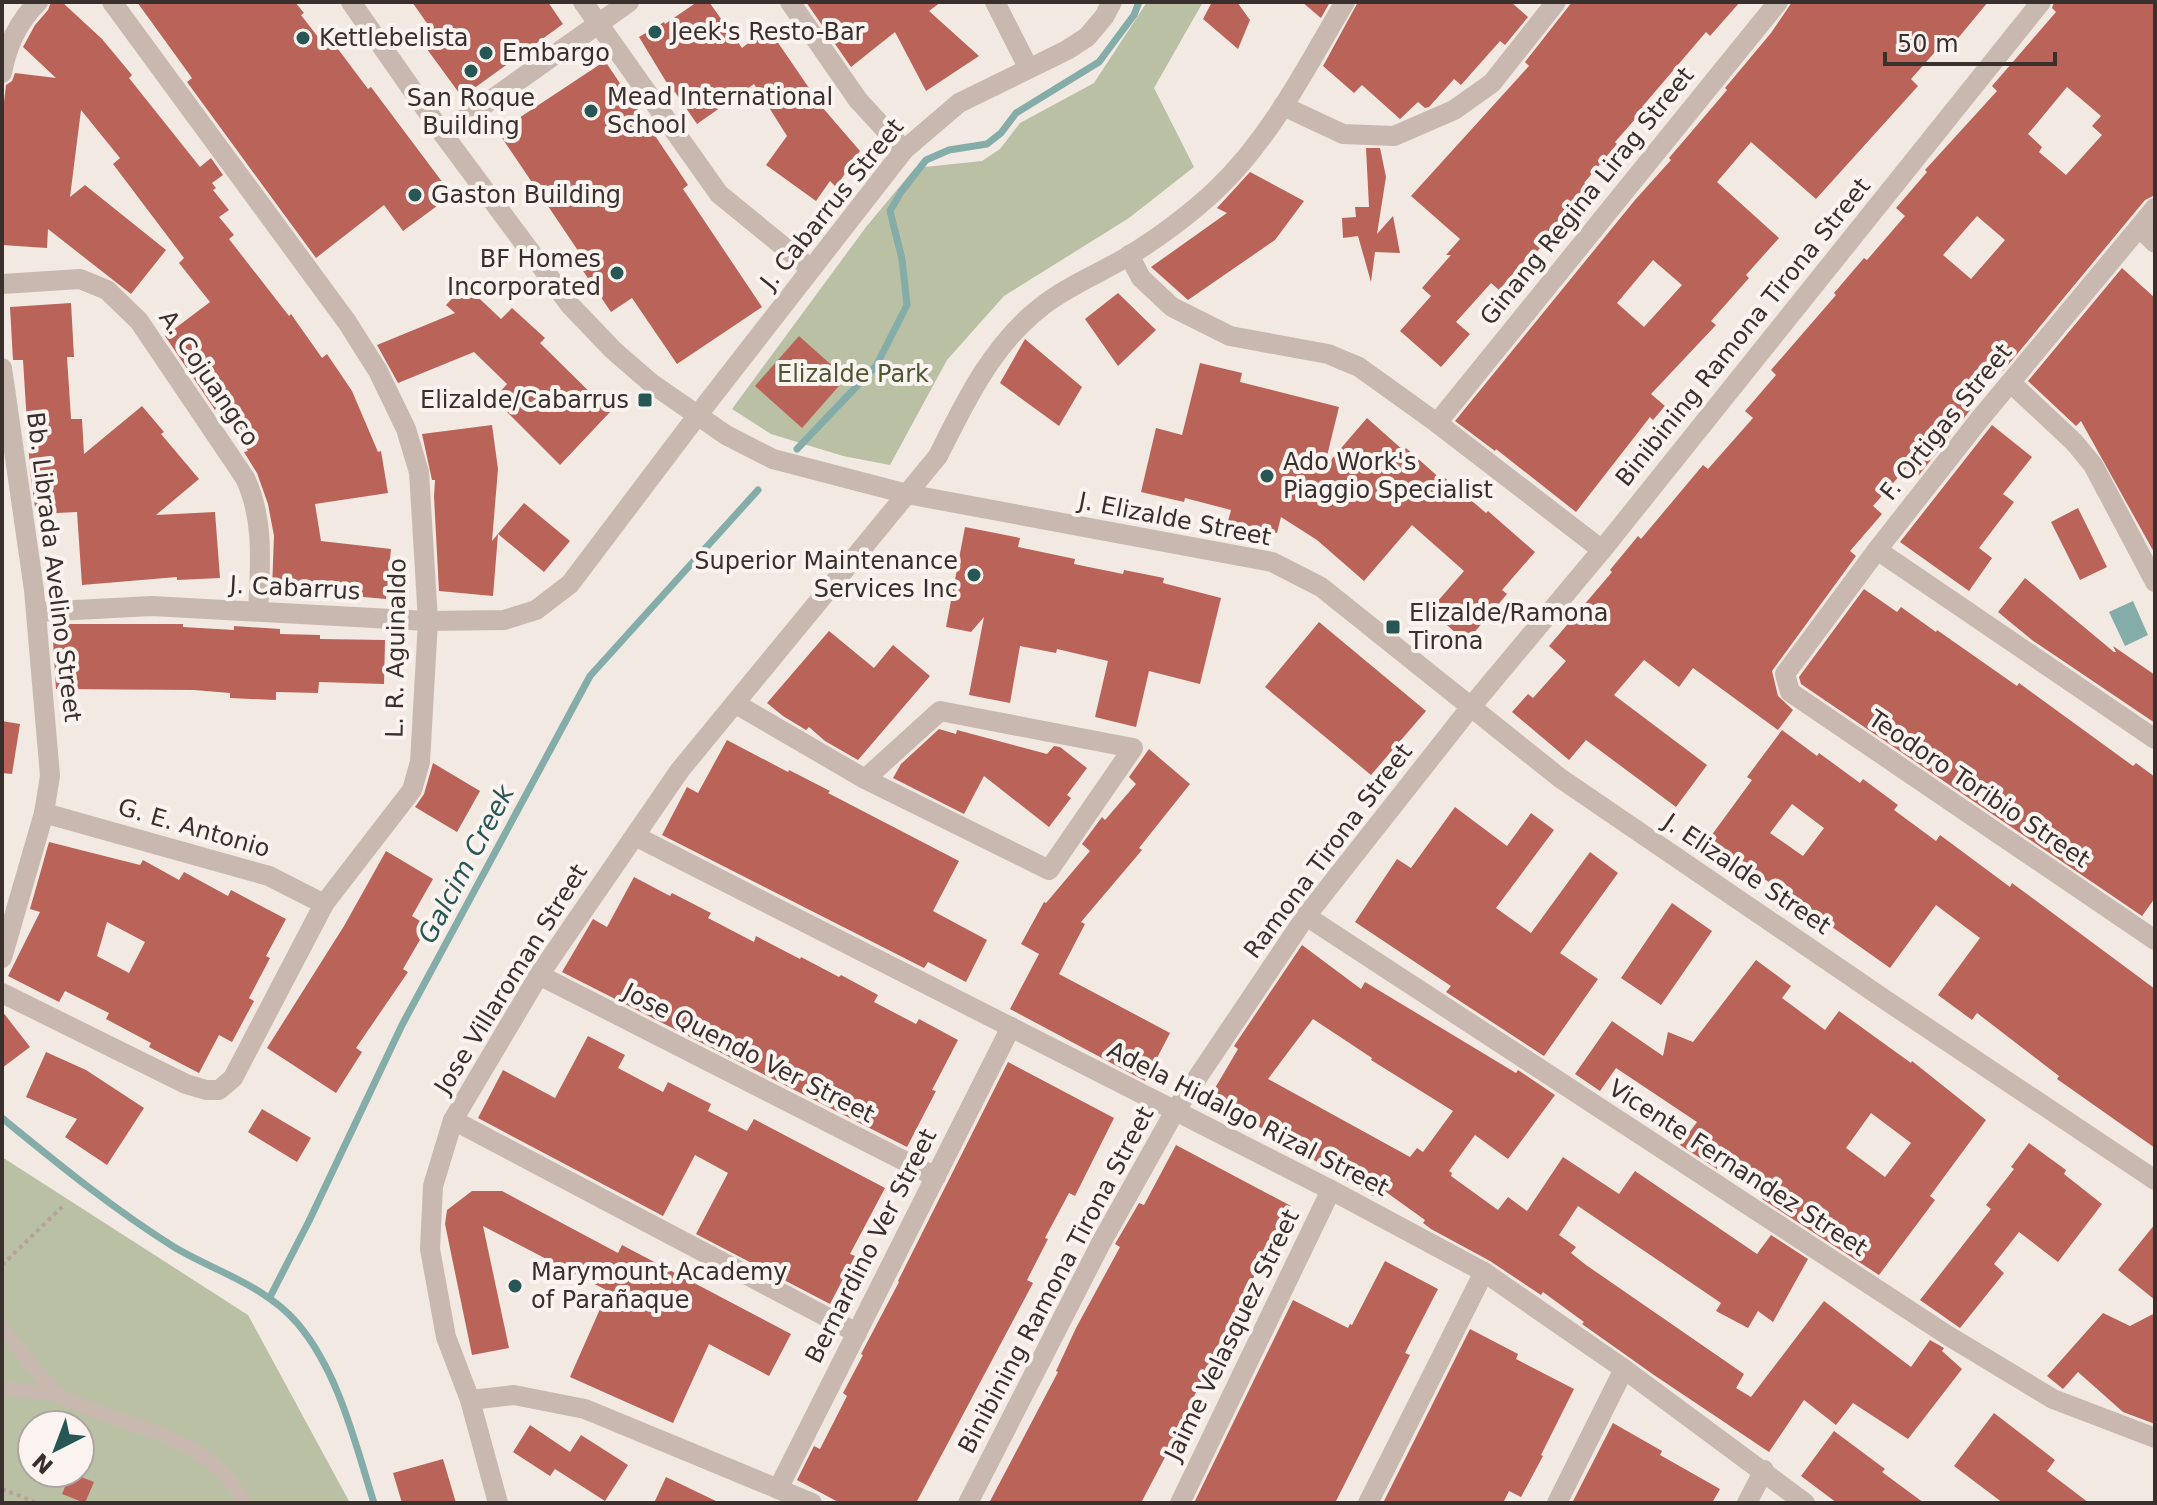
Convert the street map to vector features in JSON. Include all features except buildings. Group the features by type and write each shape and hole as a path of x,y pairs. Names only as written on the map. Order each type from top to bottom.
{"street":[{"path":"2,73 9,43 27,13 38,2"},
{"name":"L. R. Aguinaldo","path":"2,993 186,1084 219,1090 233,1078 324,904 412,790 420,762 428,621 419,472 406,429 378,371 347,322 112,2"},
{"name":"J. Elizalde Street","path":"351,2 443,134 570,305 632,367 697,416 773,459 907,494 1272,562 1321,587 1476,700 1560,778 2155,1180"},
{"path":"583,2 719,194 811,269"},
{"path":"443,134 629,2"},
{"path":"790,2 858,100 904,150"},
{"path":"995,2 1028,67"},
{"name":"J. Cabarrus Street","path":"697,416 904,150 959,103 1087,37 1112,2"},
{"name":"Jose Villaroman Street","path":"498,1503 470,1400 446,1337 430,1249 433,1186 453,1120 539,975 680,770 938,456 966,400 1004,343 1042,306 1129,255 1217,188 1248,155 1283,106 1345,2"},
{"path":"1283,106 1343,134 1394,136 1408,131 1454,110 1492,83 1556,2"},
{"name":"Ginang Regina Lirag Street","path":"1437,423 1778,2"},
{"name":"Binibining Ramona Tirona Street","path":"1476,700 1602,550 2041,2"},
{"name":"F. Ortigas Street","path":"1785,674 1877,550 2155,208"},
{"path":"2140,228 2155,243"},
{"path":"1129,255 1141,278 1172,307 1230,336 1328,354 1382,383 1602,550"},
{"name":"A. Cojuangco","path":"2,284 80,279 107,290 139,321 245,478 255,498 260,542 258,611"},
{"name":"Bb. Librada Avelino Street","path":"2,368 37,612 50,776 44,813 2,958"},
{"path":"2011,383 2074,442 2093,465 2155,582"},
{"name":"J. Cabarrus","path":"37,612 152,606 428,621 504,620 536,610 570,584 697,416"},
{"path":"1877,550 2155,739"},
{"name":"Teodoro Toribio Street","path":"1785,674 1790,692 2155,940"},
{"name":"Ramona Tirona Street","path":"1218,1043 1306,916 1476,700"},
{"path":"736,704 865,779 1049,870 1133,748 940,711 865,779"},
{"name":"G. E. Antonio","path":"44,813 269,876 324,904"},
{"name":"Adela Hidalgo Rizal Street","path":"635,836 1331,1190 1484,1272 1624,1369 1805,1503"},
{"name":"Vicente Fernandez Street","path":"1306,916 1947,1335 2053,1399 2155,1438"},
{"name":"Jose Quendo Ver Street","path":"539,975 936,1177"},
{"name":"Bernardino Ver Street","path":"778,1489 1011,1027"},
{"name":"Binibining Ramona Tirona Street","path":"968,1503 1101,1243 1175,1111 1218,1043"},
{"path":"453,1120 857,1333"},
{"name":"Jaime Velasquez Street","path":"1180,1503 1331,1190"},
{"path":"1368,1503 1484,1272"},
{"path":"1557,1503 1624,1369"},
{"path":"470,1400 514,1395 585,1409 812,1503"},
{"path":"1747,1503 1764,1470"}],"lane":[{"path":"2,1328 60,1395"},
{"path":"2,1388 60,1395 194,1449 219,1469 239,1493 243,1503"}],"path":[{"path":"2,1265 62,1207"},
{"path":"2,1489 37,1503"}],"green space":[{"name":"Elizalde Park","path":"1147,2 1203,2 1154,88 1194,167 1129,218 1004,296 947,360 890,465 843,456 771,434 732,409 866,227 915,168 982,161 1000,149 1020,123 1094,83"},
{"path":"2,1157 248,1315 350,1503 2,1503"}],"water":[{"path":"2133,601 2148,635 2125,646 2109,612"}],"waterway":[{"name":"Galcim Creek","path":"797,449 876,366 907,305 902,259 890,211 901,192 926,160 949,150 987,144 1001,133 1016,113 1099,62 1134,15 1139,2"},
{"name":"Galcim Creek","path":"270,1297 402,1025 590,676 758,490"},
{"name":"Galcim Creek","path":"2,1118 129,1217 174,1247 271,1299 298,1324 335,1386 374,1503"}],"place":[{"name":"Jeek's Resto-Bar","path":"655,32"},
{"name":"Kettlebelista","path":"303,38"},
{"name":"Embargo","path":"486,53"},
{"name":"San Roque Building","path":"471,71"},
{"name":"Mead International School","path":"591,111"},
{"name":"Gaston Building","path":"415,195"},
{"name":"BF Homes Incorporated","path":"617,273"},
{"name":"Elizalde/Cabarrus","path":"645,400"},
{"name":"Ado Work's Piaggio Specialist","path":"1267,476"},
{"name":"Superior Maintenance Services Inc","path":"974,575"},
{"name":"Elizalde/Ramona Tirona","path":"1393,627"},
{"name":"Marymount Academy of Parañaque","path":"515,1286"}]}
